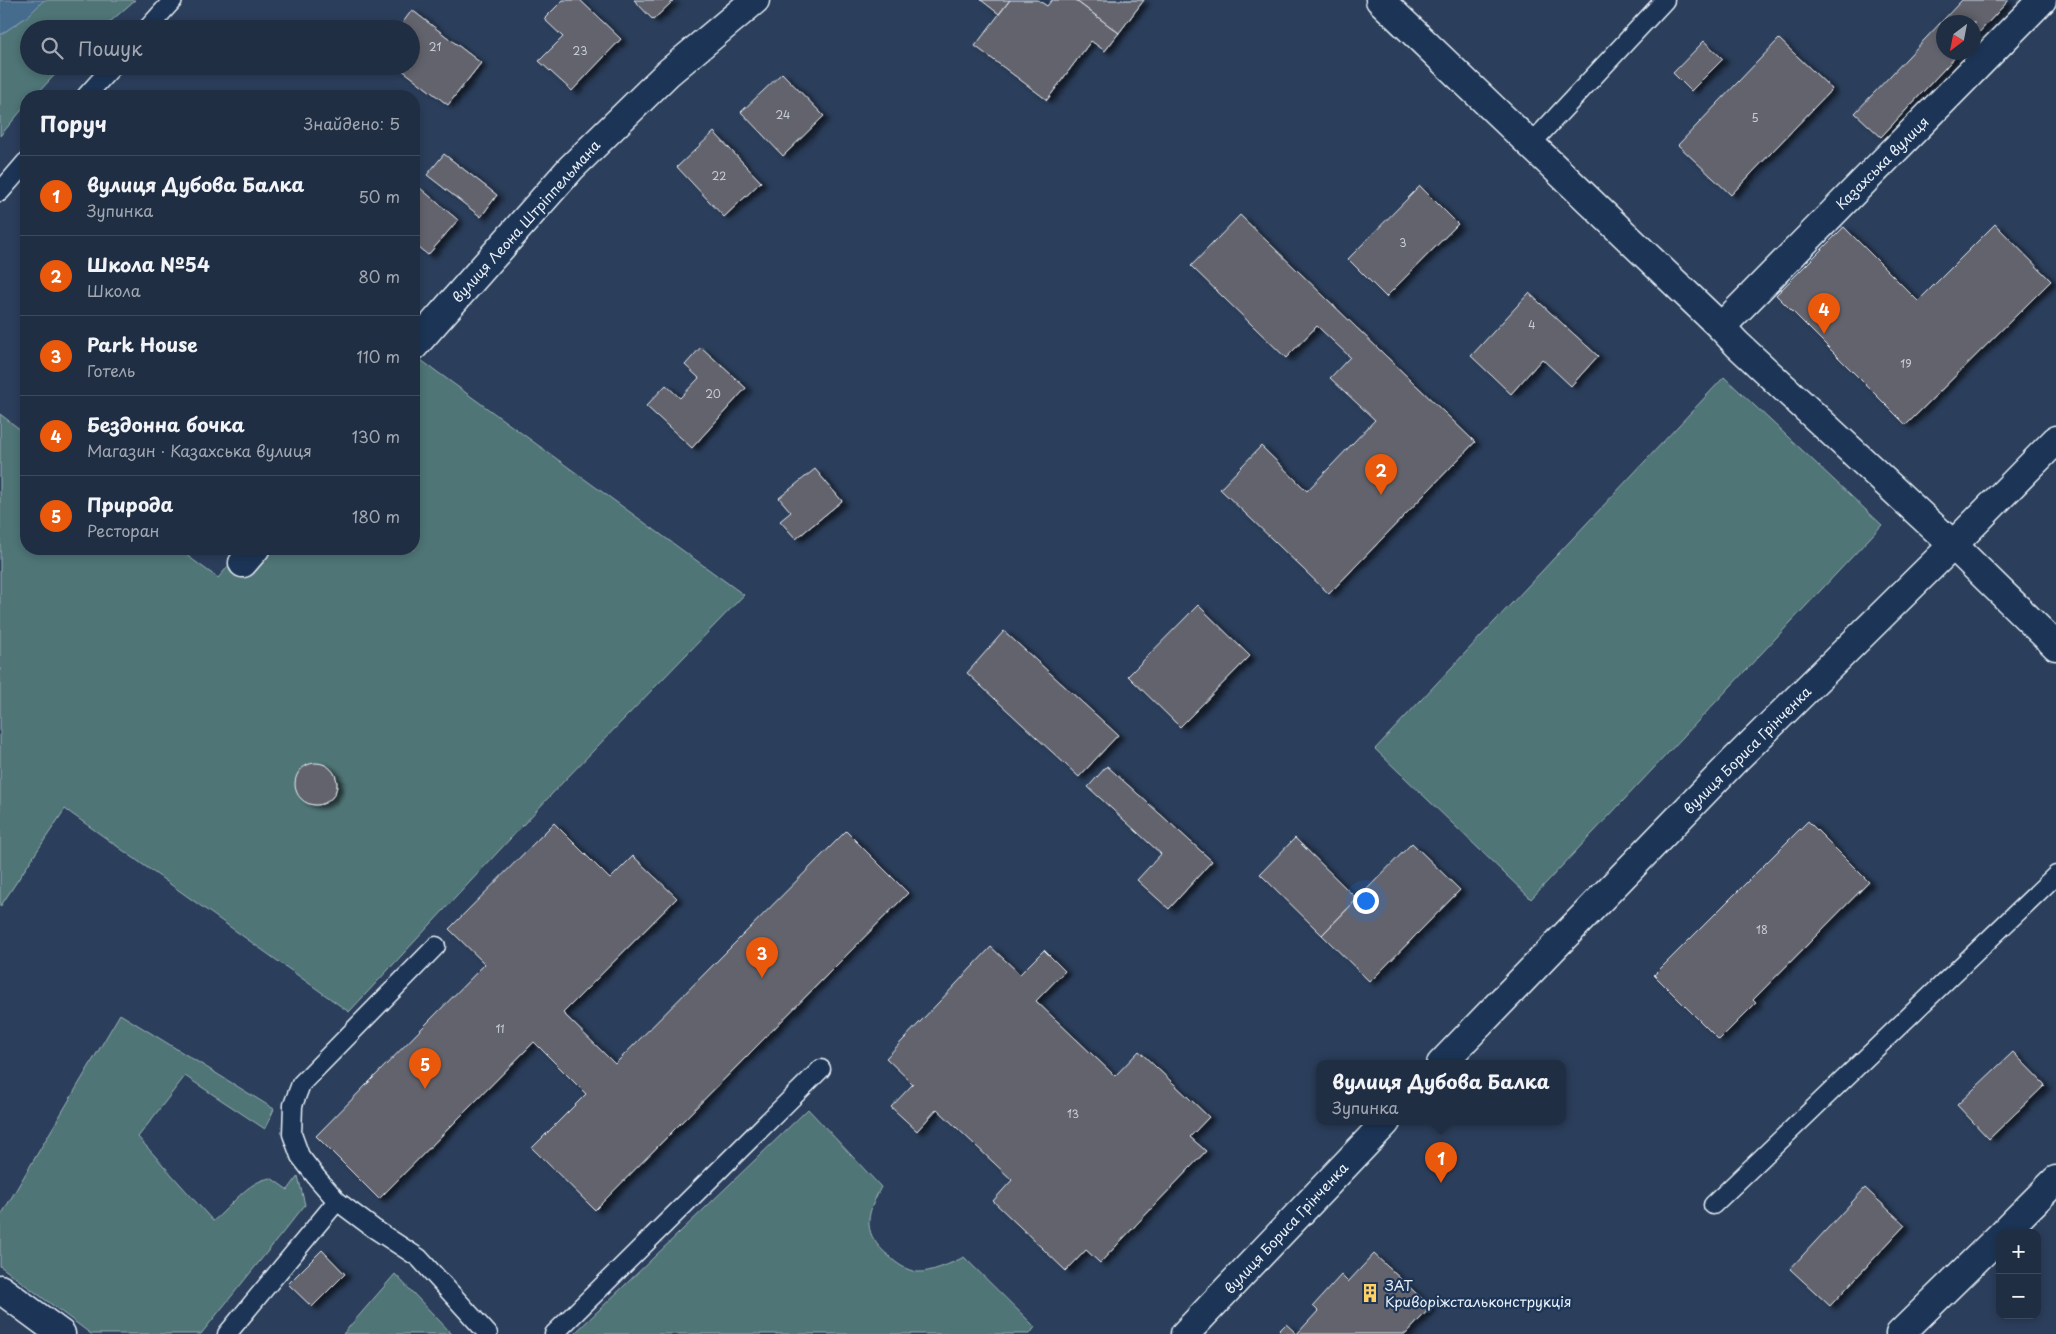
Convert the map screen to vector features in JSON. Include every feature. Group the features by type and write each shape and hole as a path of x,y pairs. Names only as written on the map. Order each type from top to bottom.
{"street":[{"name":"вулиця Леона Штріппельмана","path":"420,339 571,168 668,73 754,0"},
{"path":"1380,0 1737,344 1953,544 2056,646"},
{"name":"Казахська вулиця","path":"1721,327 2042,0"},
{"name":"вулиця Бориса Грінченка","path":"1445,1060 1733,762 2056,440"},
{"name":"вулиця Бориса Грінченка","path":"1185,1334 1383,1125"},
{"path":"2007,1229 2056,1180"},
{"path":"1900,1334 1996,1240"},
{"path":"0,1289 61,1334"}],"lane":[{"path":"155,20 173,0"},
{"path":"1530,145 1665,0"},
{"path":"91,90 105,75"},
{"path":"0,192 20,169"},
{"path":"1713,1205 2056,876"},
{"path":"436,946 301,1084 293,1105 292,1134 300,1156 316,1178 337,1201 373,1228 419,1258 488,1334"},
{"path":"554,1334 821,1068"},
{"path":"227,1334 337,1201"}],"green space":[{"path":"44,0 135,0 112,20 22,20"},
{"path":"20,21 20,75 55,75 41,90 20,90 20,112 0,136 0,35"},
{"path":"420,359 744,595 564,781 349,1012 65,809 0,907 0,414 20,429 20,555 186,555 218,578 238,555 420,555"},
{"path":"1724,377 1882,525 1531,899 1375,749"},
{"path":"120,1014 274,1109 265,1129 185,1076 138,1137 213,1221 254,1184 271,1178 288,1190 298,1176 305,1205 201,1334 91,1334 0,1266 0,1217"},
{"path":"808,1109 881,1187 869,1216 869,1225 875,1241 881,1249 899,1264 917,1272 947,1265 964,1257 1035,1327 1030,1334 574,1334"},
{"path":"395,1274 452,1334 343,1334"}],"water":[{"path":"0,0 44,0 28,16 0,35"}],"building":[{"path":"563,0 580,0 621,39 572,91 539,61 563,37 544,19"},
{"path":"634,0 674,0 653,20"},
{"path":"981,0 1010,0 999,14"},
{"path":"1010,0 1038,0 1047,6 1052,0 1075,0 1119,33 1105,51 1091,41 1047,100 975,46"},
{"path":"1075,0 1144,0 1119,33"},
{"path":"1962,0 2009,0 1981,30 1981,15 1948,15"},
{"path":"412,10 481,63 448,105 409,75 420,75 420,20 405,20"},
{"path":"1936,27 1936,60 1953,60 1881,137 1855,113"},
{"path":"1779,39 1832,89 1731,195 1678,145"},
{"path":"1704,41 1723,59 1691,91 1673,73"},
{"path":"782,73 824,116 783,156 741,112"},
{"path":"714,132 761,182 724,217 677,167"},
{"path":"444,154 497,195 481,217 427,175"},
{"path":"1420,186 1458,224 1386,297 1348,259"},
{"path":"420,188 458,220 428,255 420,249"},
{"path":"1240,215 1475,442 1329,594 1220,489 1261,446 1307,491 1375,420 1330,378 1350,357 1317,326 1286,358 1191,266"},
{"path":"1995,224 2051,281 1906,425 1776,295 1844,227 1918,301"},
{"path":"1529,293 1598,356 1571,386 1542,359 1511,394 1471,356"},
{"path":"701,347 746,388 692,448 646,406 666,385 680,398 699,378 685,365"},
{"path":"815,469 842,501 796,539 780,521 791,512 779,498"},
{"path":"1198,605 1250,656 1180,727 1128,676"},
{"path":"1004,631 1118,735 1079,777 967,673"},
{"path":"316,763 331,769 337,784 331,799 316,805 301,799 295,784 301,769"},
{"path":"1107,766 1212,861 1169,909 1137,880 1161,854 1088,787"},
{"path":"1808,821 1869,882 1753,1000 1756,1003 1719,1040 1654,975"},
{"path":"554,823 610,879 633,856 677,898 563,1013 615,1064 846,831 908,893 595,1210 532,1148 586,1094 534,1042 379,1199 316,1136 485,964 449,929"},
{"path":"1295,838 1357,899 1322,935 1260,874"},
{"path":"1412,843 1460,890 1370,982 1322,935"},
{"path":"991,947 1020,974 1044,950 1065,971 1036,1001 1115,1076 1139,1051 1209,1117 1190,1137 1206,1151 1100,1263 1086,1250 1066,1271 993,1201 1012,1180 937,1109 917,1131 891,1107 913,1084 886,1058"},
{"path":"2013,1052 2045,1085 1989,1139 1957,1105"},
{"path":"1865,1188 1905,1225 1830,1306 1790,1269"},
{"path":"322,1250 345,1274 312,1307 288,1284"},
{"name":"ЗАТ Криворіжстальконструкція","path":"1374,1254 1431,1307 1406,1334 1297,1334 1318,1311 1313,1306 1341,1275 1348,1282"},
{"path":"1286,1324 1297,1334 1276,1334"}],"place":[{"name":"Бездонна бочка","path":"1824,334"},
{"name":"Школа №54","path":"1381,495"},
{"name":"Park House","path":"762,978"},
{"name":"Природа","path":"425,1089"},
{"name":"вулиця Дубова Балка","path":"1441,1183"},
{"name":"ЗАТ Криворіжстальконструкція","path":"1370,1293"}]}
